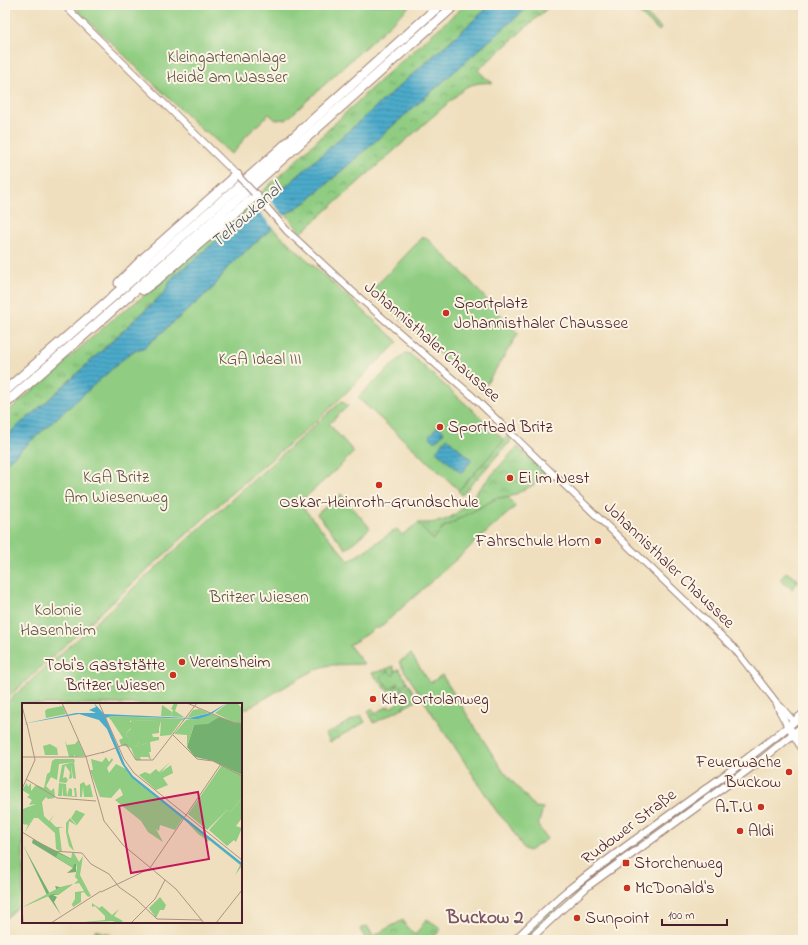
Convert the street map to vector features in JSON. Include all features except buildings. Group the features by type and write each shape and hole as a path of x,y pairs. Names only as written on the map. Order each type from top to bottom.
{"highway":[{"path":"5,391 254,172 440,5"},
{"path":"5,404 455,5"},
{"path":"103,305 105,297 146,256 238,176"},
{"path":"133,292 142,290 159,278 256,196"}],"main road":[{"name":"Rudower Straße","path":"515,940 565,893 672,812 759,750 803,714"},
{"name":"Johannisthaler Chaussee","path":"791,724 802,729"},
{"name":"Johannisthaler Chaussee","path":"791,724 793,734 803,750"},
{"name":"Rudower Straße","path":"529,940 589,885 764,758 793,734 802,729"},
{"path":"759,750 764,758"}],"street":[{"path":"64,5 238,176"},
{"name":"Johannisthaler Chaussee","path":"238,176 288,232 354,293 475,399 734,648 776,702 785,711 791,724"}],"green space":[{"name":"Kleingartenanlage Heide am Wasser","path":"72,5 411,5 285,121 284,119 276,120 269,114 244,138 238,148 231,154 207,132 203,131"},
{"path":"465,5 491,5 283,189 270,195 171,279 165,292 45,403 5,437 5,414 113,319 140,299 283,173 376,84"},
{"path":"530,5 551,5 478,70 493,83 480,83 466,87 301,233 286,214 306,202"},
{"path":"631,5 636,5 661,28 659,31"},
{"path":"272,228 398,342 322,416 233,492 5,700 5,464 130,353 145,347 213,288 228,267"},
{"name":"Sportplatz Johannisthaler Chaussee","path":"424,236 459,269 518,334 482,391 370,292"},
{"name":"Sportbad Britz","path":"406,353 410,354 504,440 459,490 359,399 359,396"},
{"name":"Britzer Wiesen","path":"342,401 348,406 329,424 354,452 299,503 349,561 397,529 402,535 418,523 433,540 443,528 497,498 507,497 516,506 378,629 376,627 349,645 364,664 331,665 322,667 242,711 242,703 22,703 22,904 5,919 5,704"},
{"path":"507,436 510,439 510,443 462,495 458,491"},
{"path":"516,448 519,448 549,477 508,498 497,498 443,528 433,540 418,523 442,521 453,516 463,507"},
{"path":"341,494 370,528 346,549 317,514"},
{"path":"786,572 799,581 792,589 780,580"},
{"path":"411,654 430,683 442,675 501,768 535,807 543,808 538,826 547,839 529,851 524,849 509,825 497,812 399,662"},
{"path":"393,666 395,671 399,669 418,700 374,723 368,711 372,709 375,713 389,706 390,708 398,703 372,673"},
{"path":"399,669 407,682 401,686 401,692 397,694 393,692 395,686 399,686 398,683 390,689 380,677 388,671 393,676"},
{"path":"361,715 365,722 330,742 326,734"},
{"path":"758,755 759,758 651,835 650,833"},
{"path":"640,841 641,843 587,884 566,901 524,940 521,940 585,881"},
{"path":"427,919 439,927 440,931 429,940 366,940 360,929 367,926 373,936 403,920 405,925 415,935"},
{"path":"95,930 110,934 108,940 92,940"}],"water":[{"name":"Teltowkanal","path":"491,5 530,5 306,202 286,214 228,267 213,288 145,347 130,353 5,464 5,437 45,403 165,292 171,279 270,195 283,189"},
{"path":"438,426 444,432 435,442 429,436"},
{"path":"447,438 472,460 461,473 436,451"}],"pier":[{"path":"266,195 286,218 274,229 254,206"}],"place":[{"name":"Sportplatz Johannisthaler Chaussee","path":"446,313"},
{"name":"Sportbad Britz","path":"440,427"},
{"name":"Ei im Nest","path":"510,478"},
{"name":"Oskar-Heinroth-Grundschule","path":"379,485"},
{"name":"Fahrschule Horn","path":"598,541"},
{"name":"Vereinsheim","path":"182,662"},
{"name":"Tobi's Gaststätte Britzer Wiesen","path":"173,675"},
{"name":"Kita Ortolanweg","path":"373,699"},
{"name":"Feuerwache Buckow","path":"789,772"},
{"name":"A.T.U","path":"761,807"},
{"name":"Aldi","path":"740,831"},
{"name":"Storchenweg","path":"626,863"},
{"name":"McDonald's","path":"627,888"},
{"name":"Sunpoint","path":"577,918"}],"district":[{"name":"Buckow 2","path":"485,918"}],"park label":[{"name":"KGA Ideal III","path":"260,359"},
{"name":"KGA Britz Am Wiesenweg","path":"116,487"},
{"name":"Kolonie Hasenheim","path":"58,620"}]}
